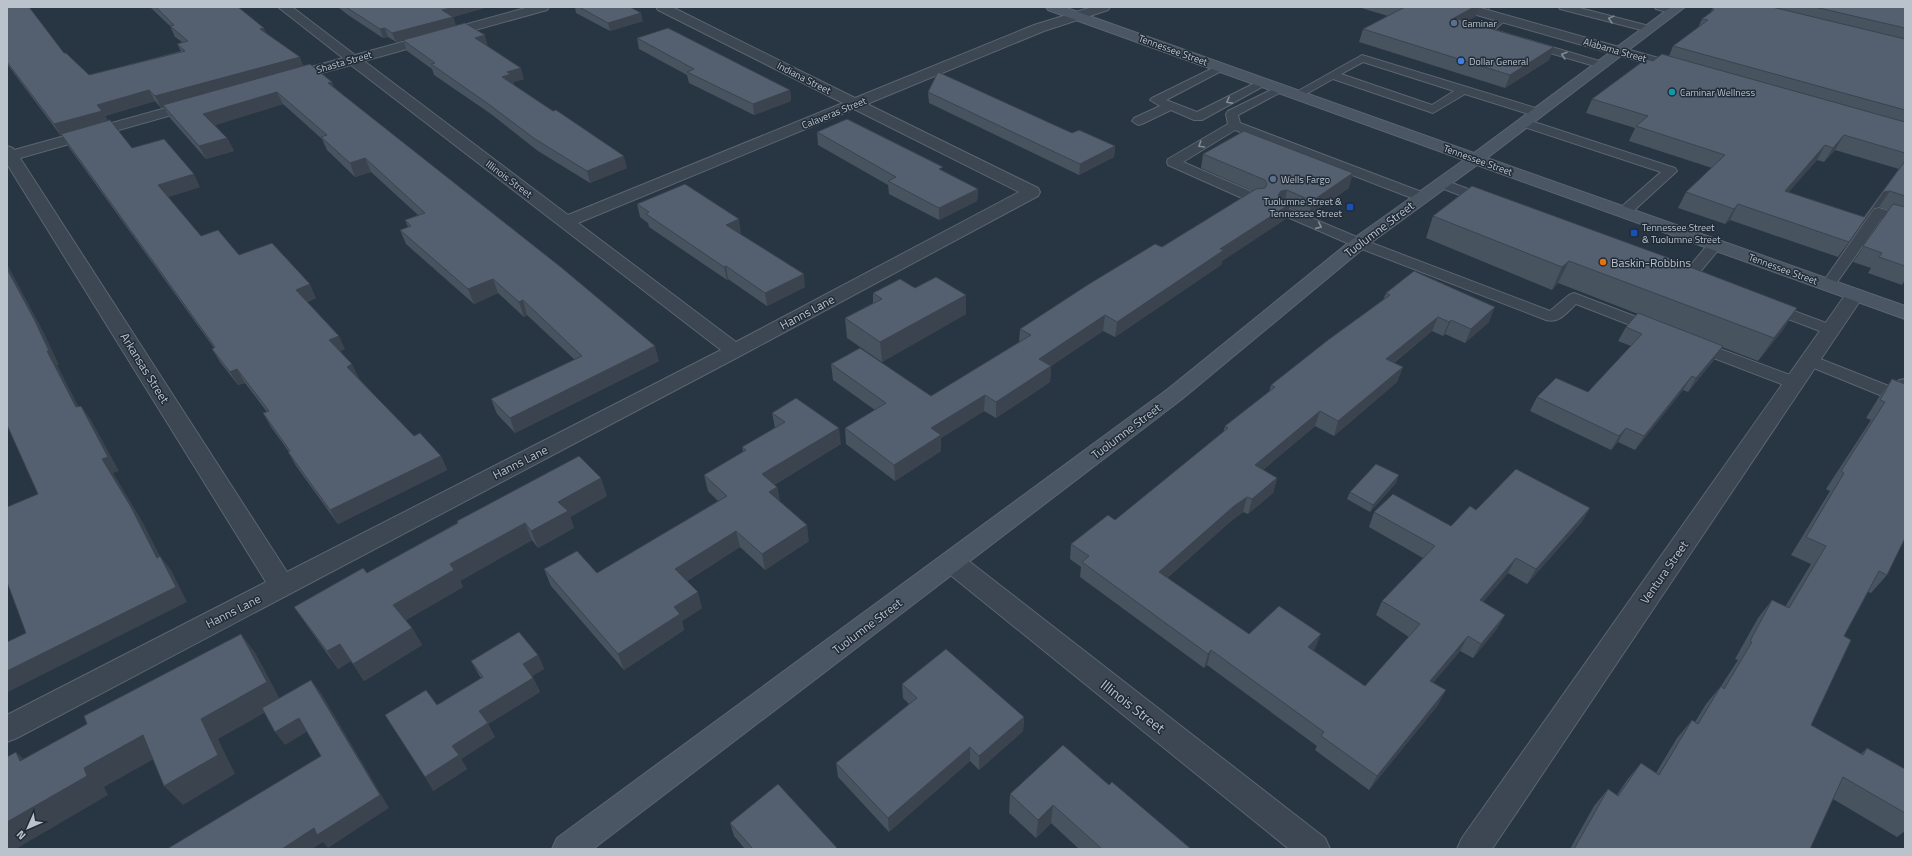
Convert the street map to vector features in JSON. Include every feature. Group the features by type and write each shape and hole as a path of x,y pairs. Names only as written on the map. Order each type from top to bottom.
{"main road":[{"name":"Tennessee Street","path":"1052,7 1905,313"},
{"name":"Tuolumne Street","path":"568,849 1175,394 1359,243 1525,123 1676,9"}],"street":[{"name":"Illinois Street","path":"284,7 735,351"},
{"name":"Shasta Street","path":"277,81 543,7"},
{"name":"Indiana Street","path":"662,7 1032,192"},
{"name":"Calaveras Street","path":"566,222 1039,28 1104,7"},
{"name":"Alabama Street","path":"1463,7 1501,15 1687,71"},
{"path":"8,155 208,101"},
{"name":"Arkansas Street","path":"8,155 282,586"},
{"name":"Hanns Lane","path":"7,729 735,351 1032,192"},
{"name":"Ventura Street","path":"1472,849 1855,295"},
{"name":"Illinois Street","path":"952,562 1314,849"}],"lane":[{"path":"1564,7 1649,29"},
{"path":"1660,7 1676,9"},
{"path":"1501,15 1488,28 1489,32 1602,66"},
{"path":"1297,95 1362,58 1538,113"},
{"path":"1221,67 1156,100 1198,117 1263,83"},
{"path":"1332,75 1433,109 1463,90"},
{"path":"1234,125 1232,114 1279,89"},
{"path":"1138,121 1170,106"},
{"path":"1525,123 1670,171 1624,212"},
{"path":"1234,125 1422,197"},
{"path":"1234,125 1173,162 1256,198"},
{"path":"1441,183 1500,205"},
{"path":"1283,210 1359,243 1552,317 1574,298 1795,383"},
{"path":"1828,285 1879,212 1903,220"},
{"path":"1674,271 1696,279 1715,245"},
{"path":"1753,300 1831,330"},
{"path":"1810,360 1898,396 1905,384"}],"building":[{"path":"7,7 29,7 64,53 66,53 89,75 185,51 177,44 188,41 170,26 174,25 156,7 238,7 264,28 260,29 300,57 155,96 149,90 97,105 102,111 54,124 7,62"},
{"path":"346,7 454,7 442,10 453,17 392,33 385,28 380,29"},
{"path":"579,7 630,7 641,13 608,23"},
{"path":"1405,7 1474,7 1454,18 1554,47 1510,75 1363,29"},
{"path":"1715,7 1772,7 1905,39 1905,110 1673,46 1708,20 1702,19 1714,10 1712,9"},
{"path":"1815,7 1905,7 1905,28"},
{"path":"465,23 485,35 475,38 521,68 507,72 511,74 502,77 553,111 556,110 624,156 587,171 535,139 431,64 435,63 403,40"},
{"path":"668,28 790,90 753,104 687,72 694,69 637,38"},
{"path":"1662,54 1905,122 1905,153 1844,135 1833,148 1825,145 1785,191 1864,217 1905,161 1905,196 1890,191 1884,192 1849,242 1738,204 1734,209 1686,192 1725,155 1636,126 1648,116 1592,99 1646,59 1653,61"},
{"path":"310,64 332,82 328,83 562,268 655,346 510,418 491,399 582,356 523,300 519,302 493,279 468,289 400,230 411,226 405,220 425,213 365,158 350,163 321,137 327,135 277,92 203,114 227,138 199,146 163,105"},
{"path":"938,72 1072,133 1079,130 1115,146 1080,164 928,92"},
{"path":"847,119 943,167 939,169 978,189 939,208 888,181 896,177 817,132"},
{"path":"110,120 132,148 164,139 194,174 158,185 201,236 218,230 239,255 272,243 310,284 296,290 339,336 329,340 352,364 347,367 414,436 420,433 441,456 330,510 288,452 290,451 263,413 269,411 237,369 230,372 212,349 215,347 61,134"},
{"path":"1244,131 1353,173 1312,201 1287,190 1281,191 1278,195 1280,199 1290,204 1220,249 1224,250 1117,322 1105,315 1039,359 1051,366 996,402 985,395 931,428 941,435 894,465 845,428 886,403 831,364 860,348 931,396 1031,335 1020,329 1089,284 1155,244 1162,247 1256,189 1265,188 1267,184 1265,180 1203,154"},
{"path":"685,184 739,219 726,225 804,274 765,293 646,214 649,212 637,204"},
{"path":"1472,186 1691,266 1690,267 1797,308 1774,338 1569,261 1562,267 1433,216"},
{"path":"1893,204 1905,207 1905,266 1879,257 1882,253 1863,246"},
{"path":"7,269 34,319 49,351 47,351 76,407 81,406 108,457 102,459 131,507 157,558 160,556 176,587 7,671 7,642 26,633 7,582 7,507 38,494 7,425"},
{"path":"1414,271 1495,307 1471,329 1451,320 1449,322 1438,317 1386,359 1403,367 1338,421 1320,411 1255,465 1277,478 1252,499 1247,497 1234,506 1159,572 1249,634 1279,606 1321,634 1308,647 1365,686 1420,624 1382,601 1435,546 1374,512 1393,494 1451,526 1470,506 1476,510 1516,469 1590,508 1536,569 1516,558 1480,600 1505,615 1481,644 1468,636 1430,681 1446,690 1377,776 1321,736 1324,732 1211,650 1208,654 1082,562 1089,556 1071,544 1108,515 1115,520 1228,428 1225,426 1275,387 1271,385 1328,340 1390,295 1386,293"},
{"path":"936,277 966,295 880,342 845,318 882,299 873,293 900,279 915,288"},
{"path":"1638,313 1723,346 1696,378 1692,376 1644,436 1626,428 1619,436 1537,397 1556,378 1588,392 1642,334 1626,327"},
{"path":"1892,379 1905,384 1905,538 1887,575 1879,571 1844,636 1851,640 1811,725 1863,755 1867,748 1905,769 1905,813 1843,777 1810,849 1574,849 1608,789 1618,796 1641,763 1659,775 1692,720 1698,724 1721,686 1724,689 1752,642 1750,641 1772,600 1789,608 1826,546 1806,537 1844,473 1841,471 1885,402 1880,400"},
{"path":"796,398 839,428 762,474 777,487 769,492 807,525 762,554 736,531 675,569 698,592 674,607 680,614 618,654 544,569 577,551 597,573 727,496 704,475 746,450 742,447 785,422 772,413"},
{"path":"579,456 601,478 558,502 568,511 531,531 525,523 450,564 454,570 393,605 412,628 353,664 340,644 327,651 294,607 363,568 367,573 458,523 457,521"},
{"path":"1376,464 1399,475 1373,505 1350,492"},
{"path":"519,632 538,655 523,664 533,678 479,711 488,723 452,746 459,755 425,777 385,715 426,690 437,705 483,677 471,661"},
{"path":"241,634 267,682 201,719 218,755 164,786 143,735 84,768 87,776 7,822 7,757 16,752 20,761 87,724 84,716"},
{"path":"946,649 1024,717 979,756 970,747 888,818 836,763 917,698 902,684"},
{"path":"311,680 380,795 317,835 314,828 282,849 167,849 321,756 299,718 275,732 262,708"},
{"path":"1063,745 1109,785 1112,782 1191,849 1102,849 1053,805 1038,820 1010,794"},
{"path":"778,784 838,849 753,849 730,823"}],"place":[{"name":"Caminar","path":"1454,23"},
{"name":"Dollar General","path":"1461,61"},
{"name":"Caminar Wellness","path":"1672,92"},
{"name":"Wells Fargo","path":"1273,179"},
{"name":"Tuolumne Street & Tennessee Street","path":"1350,207"},
{"name":"Tennessee Street & Tuolumne Street","path":"1634,233"},
{"name":"Baskin-Robbins","path":"1603,262"}]}
